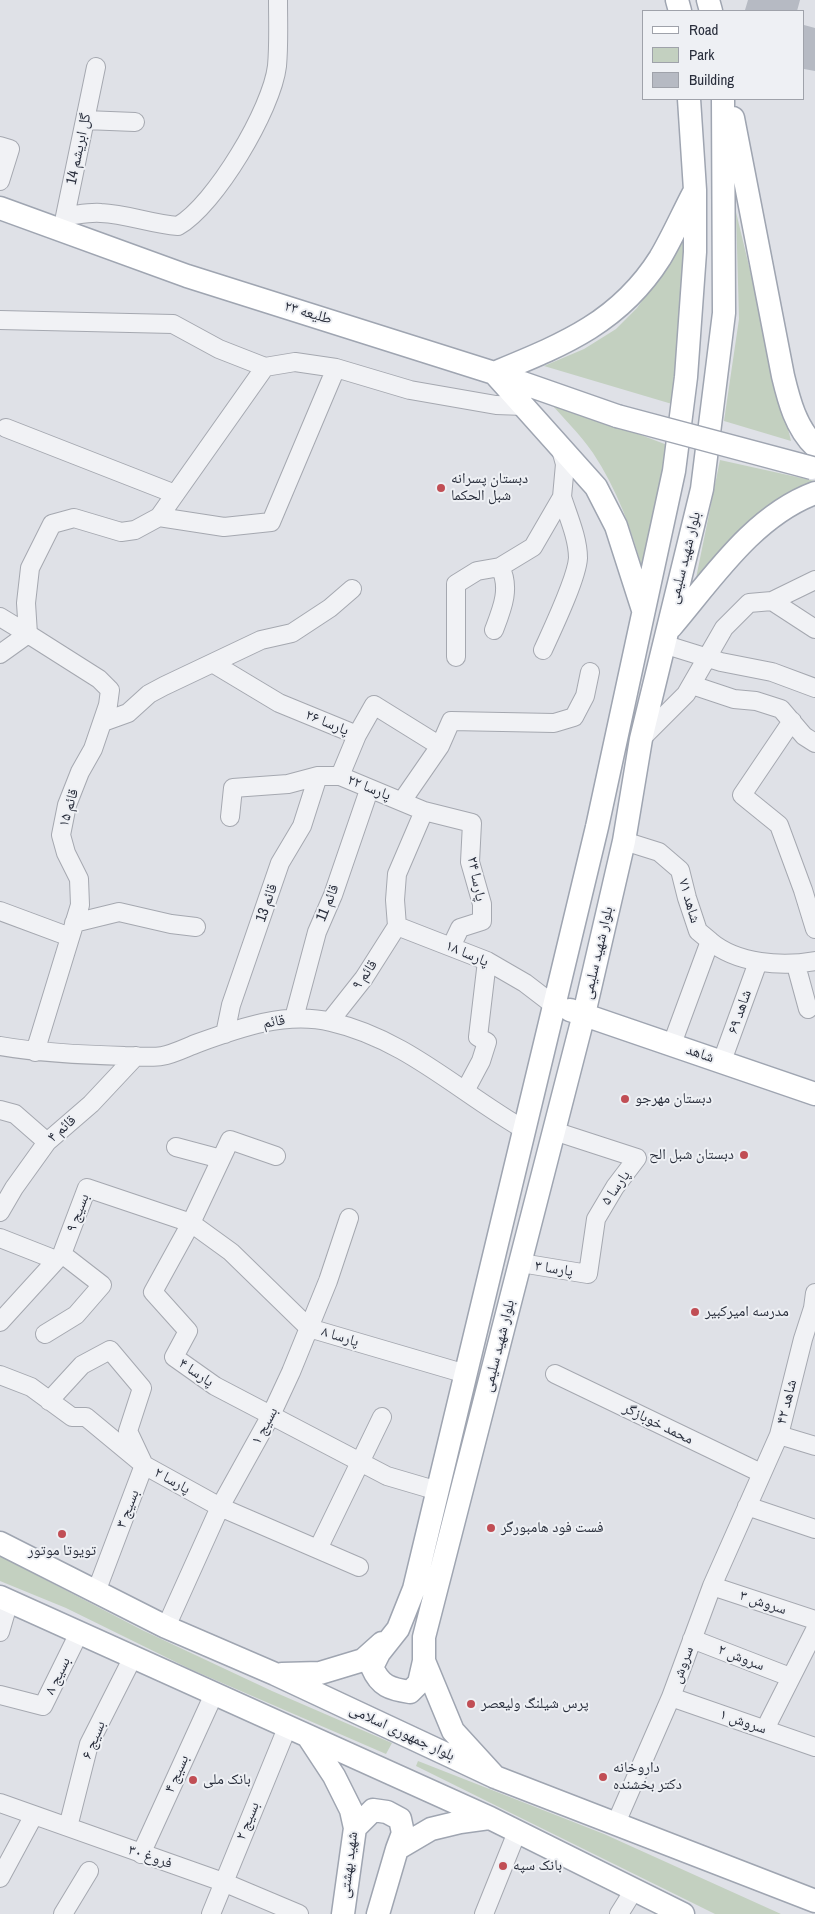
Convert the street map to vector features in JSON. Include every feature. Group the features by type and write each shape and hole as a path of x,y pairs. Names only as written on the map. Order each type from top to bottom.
{"main road":[{"name":"بلوار شهید سلیمی","path":"398,1630 414,1589 598,827 674,471 686,377 695,252 695,190 689,100"},
{"name":"بلوار شهید سلیمی","path":"496,1777 453,1731 424,1661 424,1637 584,1014 624,841 641,739 702,489 724,313 723,100"},
{"path":"730,100 783,376 790,404 805,436 815,446"},
{"path":"644,611 616,526 596,487 494,373 584,333 623,304 661,256 695,190"},
{"name":"طلیعه ۲۳","path":"0,208 64,223 187,276 494,373 617,416 813,469"},
{"path":"665,638 732,555 768,520 800,499 815,494"},
{"name":"شاهد","path":"555,1006 584,1014 815,1094"},
{"name":"بلوار جمهوری اسلامی","path":"0,1543 166,1627 275,1674 496,1777 815,1901"},
{"path":"5,1599 309,1738 490,1818 683,1914"},
{"path":"398,1630 379,1653 372,1667 377,1680 394,1690 410,1692 419,1683 424,1661"},
{"path":"275,1674 320,1673 362,1660 398,1630"},
{"name":"شهید بهشتی","path":"309,1738 334,1776 351,1810 355,1828 342,1914"},
{"path":"355,1828 373,1810 387,1812 400,1819 403,1833 378,1914"},
{"path":"397,1849 431,1829 460,1822 490,1818"}],"street":[{"path":"64,223 98,212 118,214 156,225 178,226 200,209 248,139 271,93 277,66 278,0"},
{"name":"گل ابریشم 14","path":"64,223 96,67"},
{"path":"85,120 135,122"},
{"path":"0,181 5,148"},
{"path":"0,320 173,324 219,349 265,368 295,362 336,368 410,390 496,405 524,406"},
{"path":"28,634 26,603 30,568 52,524 74,518 121,532 135,530 159,518 265,368"},
{"path":"159,518 224,527 271,522 336,368"},
{"path":"6,428 175,494"},
{"path":"544,650 578,559 572,526 562,497 565,464 560,445"},
{"path":"456,657 456,584 476,571 500,567 533,547 562,497"},
{"path":"494,630 505,603 504,575 500,567"},
{"path":"641,739 686,694 724,628 749,603 772,601 815,580"},
{"path":"103,722 128,712 149,694 261,640 292,633 330,608 352,588"},
{"path":"772,601 815,629"},
{"path":"0,617 28,634"},
{"path":"0,654 28,634"},
{"name":"قائم ۱۵","path":"28,634 99,679 110,690 103,722 67,805 61,835 66,853 79,879 80,905 35,1052"},
{"path":"665,638 708,657 772,672 815,688"},
{"name":"پارسا ۲۶","path":"214,664 279,703 357,734 374,705 440,746"},
{"path":"402,801 440,746 450,720 554,723 574,716 584,696 590,672"},
{"path":"692,685 734,699 756,701 781,709 804,736 815,743"},
{"path":"792,721 742,795 779,825 815,929"},
{"path":"340,776 357,734"},
{"name":"پارسا ۲۲","path":"230,817 232,788 288,784 318,776 340,776 369,790 424,811 472,823"},
{"name":"قائم 13","path":"225,1034 231,1005 280,863 302,826 318,776"},
{"name":"قائم 11","path":"294,1018 317,932 333,895 369,790"},
{"path":"397,926 395,900 397,874 424,811"},
{"name":"پارسا ۲۴","path":"451,947 460,928 482,921 482,904 470,862 472,823"},
{"name":"شاهد ۷۱","path":"624,841 659,852 680,870 698,930 710,941 672,1044"},
{"path":"0,911 72,930 119,912 171,924 196,927"},
{"name":"پارسا ۱۸","path":"397,926 487,961 525,983 555,1006"},
{"name":"قائم ۹","path":"330,1021 364,978 397,926"},
{"path":"710,941 719,949 758,962 796,965 815,962"},
{"path":"465,1091 481,1061 487,1042 478,1037 487,961"},
{"name":"شاهد ۶۹","path":"722,1062 758,962"},
{"path":"796,965 808,1009"},
{"name":"قائم","path":"0,1046 35,1052 162,1056 240,1028 294,1018 330,1021 374,1036 411,1055 465,1091 490,1111 525,1130"},
{"name":"قائم ۴","path":"1,1210 47,1142 91,1104 136,1056"},
{"path":"0,1110 15,1114 47,1142"},
{"name":"پارسا ۵","path":"554,1131 637,1158 615,1187 596,1219 588,1274"},
{"name":"پارسا ۴","path":"276,1156 230,1140 191,1223 153,1292 188,1330 174,1358 216,1386 387,1476 438,1490"},
{"path":"176,1147 221,1158"},
{"name":"بسیج ۹","path":"0,1320 59,1257 87,1188 191,1223"},
{"name":"بسیج ۱","path":"166,1627 220,1507 271,1415 328,1281 349,1218"},
{"name":"پارسا ۸","path":"191,1223 231,1252 309,1328 466,1374"},
{"path":"0,1238 59,1257 102,1285 76,1315 45,1334"},
{"name":"پارسا ۳","path":"521,1263 588,1274"},
{"name":"شاهد ۴۲","path":"747,1506 778,1435 814,1304"},
{"path":"50,1400 82,1365 110,1350 142,1388 128,1431 144,1466"},
{"name":"محمد خوبازگر","path":"555,1374 761,1473"},
{"name":"پارسا ۲","path":"0,1375 31,1387 72,1417 86,1417 144,1466 220,1507 359,1566"},
{"path":"318,1549 382,1417"},
{"path":"778,1435 815,1446"},
{"name":"بسیج ۳","path":"96,1592 144,1466"},
{"path":"747,1506 815,1529"},
{"name":"سروش","path":"616,1823 671,1697 712,1586 747,1506"},
{"name":"سروش ۳","path":"712,1586 815,1620"},
{"path":"0,1632 5,1599"},
{"path":"765,1730 815,1630"},
{"name":"بسیج ۸","path":"0,1695 43,1706 78,1633"},
{"name":"سروش ۲","path":"692,1639 790,1677"},
{"name":"بسیج ۶","path":"68,1827 90,1744 132,1657"},
{"name":"بسیج ۴","path":"141,1854 214,1694"},
{"name":"سروش ۱","path":"671,1697 815,1747"},
{"name":"بسیج ۲","path":"211,1914 287,1728"},
{"name":"فروغ ۳۰","path":"0,1803 223,1882 299,1914"},
{"path":"2,1869 34,1815"},
{"path":"484,1914 517,1832"},
{"path":"63,1914 89,1872"},
{"path":"619,1914 634,1890"}],"green space":[{"path":"736,212 791,441 724,421 739,319"},
{"path":"684,219 685,272 672,404 544,366 584,349 616,329 637,308 665,268"},
{"path":"548,400 670,446 643,572 623,510 602,467 582,439"},
{"path":"720,460 815,481 815,485 694,588"},
{"path":"0,1556 142,1630 272,1691 392,1743 386,1754 190,1669 66,1608 0,1581"},
{"path":"418,1761 604,1834 781,1914 715,1914 416,1766"}],"building":[{"path":"748,0 800,0 797,10 745,10"},
{"path":"805,25 815,28 815,71 805,69"}],"place":[{"name":"دبستان پسرانه شبل الحکما","path":"441,488"},
{"name":"دبستان مهرجو","path":"625,1099"},
{"name":"دبستان شبل الح","path":"744,1155"},
{"name":"مدرسه امیرکبیر","path":"695,1312"},
{"name":"فست فود هامبورگر","path":"491,1528"},
{"name":"تویوتا موتور","path":"62,1534"},
{"name":"پرس شیلنگ ولیعصر","path":"471,1704"},
{"name":"داروخانه دکتر بخشنده","path":"603,1777"},
{"name":"بانک ملی","path":"193,1780"},
{"name":"بانک سپه","path":"503,1866"}]}
